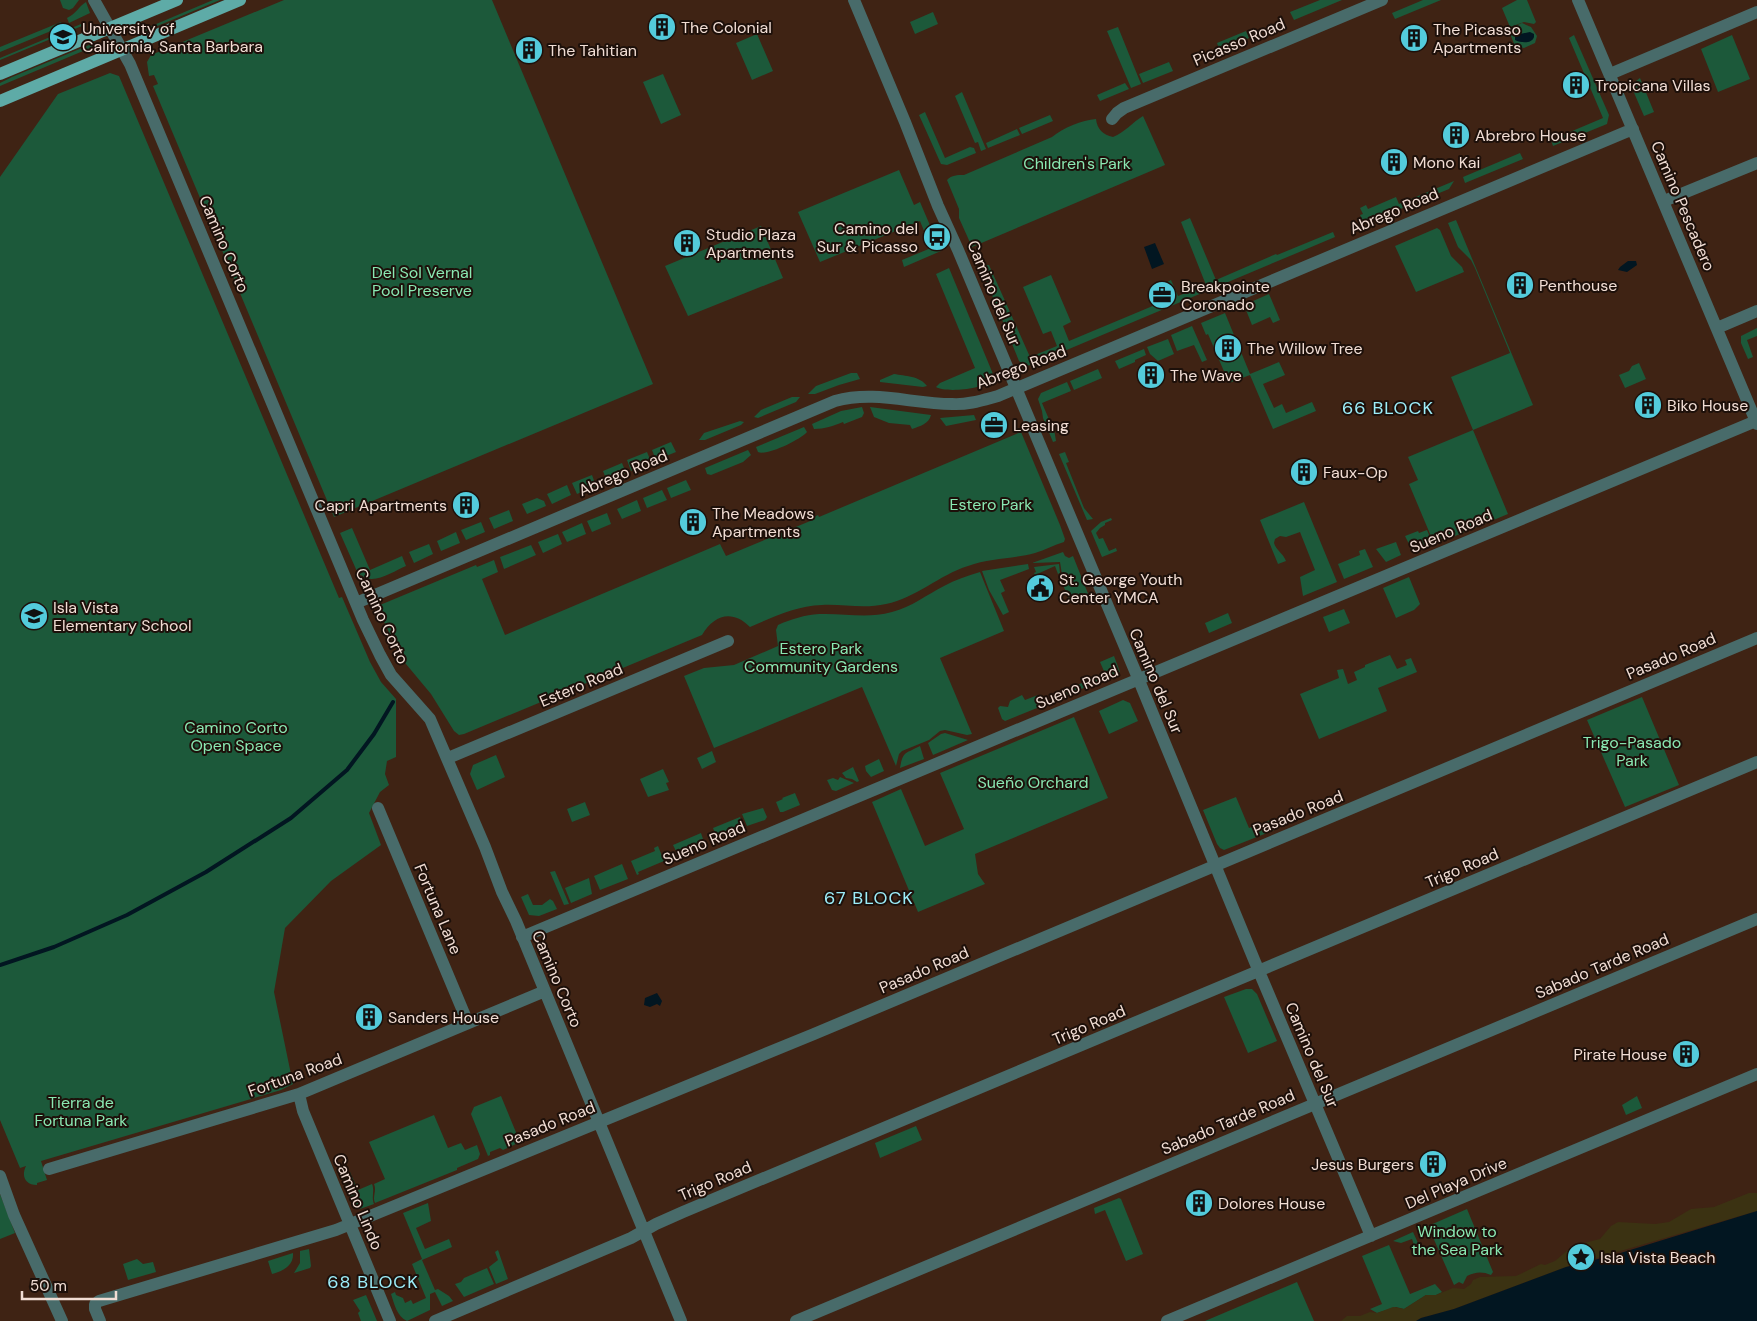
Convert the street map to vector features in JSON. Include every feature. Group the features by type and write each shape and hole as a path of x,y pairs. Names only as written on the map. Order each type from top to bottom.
{"main road":[{"path":"0,74 177,0"},
{"path":"0,101 240,0"}],"street":[{"name":"Camino Corto","path":"94,0 130,64 380,656 391,675 430,719 448,758 681,1321"},
{"name":"Camino del Sur","path":"854,0 938,206 1371,1236"},
{"name":"Picasso Road","path":"1112,119 1124,108 1382,0"},
{"name":"Camino Pescadero","path":"1578,0 1756,422"},
{"path":"1610,74 1757,12"},
{"name":"Abrego Road","path":"356,603 835,401 866,396 953,404 976,402 998,396 1633,129"},
{"path":"1664,202 1757,163"},
{"path":"1717,328 1757,311"},
{"name":"Sueno Road","path":"522,937 1138,678 1756,422"},
{"name":"Pasado Road","path":"100,1321 94,1309 95,1304 336,1230 814,1034 1757,638"},
{"name":"Estero Road","path":"448,758 728,641"},
{"name":"Trigo Road","path":"435,1321 631,1238 672,1217 1757,762"},
{"name":"Fortuna Lane","path":"378,808 468,1023"},
{"name":"Sabado Tarde Road","path":"796,1321 1757,919"},
{"name":"Fortuna Road","path":"49,1169 299,1094 544,991"},
{"name":"Del Playa Drive","path":"1167,1321 1757,1074"},
{"name":"Camino Lindo","path":"299,1094 303,1111 390,1321"},
{"path":"0,1176 14,1215 62,1321"}],"green space":[{"path":"60,0 79,0 69,10 63,8"},
{"path":"213,0 220,0 142,31 142,30"},
{"name":"Del Sol Vernal Pool Preserve","path":"284,0 492,0 653,384 334,517 153,86 158,84 154,75 149,76 147,62 151,55"},
{"path":"1320,0 1342,0 1294,20 1290,12"},
{"path":"1423,0 1441,0 1395,19 1392,13"},
{"path":"1517,0 1527,0 1536,22 1534,24 1524,22 1510,27 1502,8"},
{"path":"86,2 90,13 69,23 67,18 73,15"},
{"path":"933,12 938,24 915,34 910,22"},
{"path":"61,22 63,26 0,52 0,47"},
{"path":"1522,23 1531,27 1537,36 1535,43 1524,48 1515,46 1508,29"},
{"path":"81,24 82,26 0,60 0,58"},
{"path":"1118,27 1141,84 1131,88 1107,31"},
{"path":"1246,31 1249,38 1220,51 1217,43"},
{"path":"757,34 773,71 752,80 736,43"},
{"path":"1574,35 1609,115 1607,124 1553,146 1551,140 1603,118 1569,38"},
{"path":"1732,35 1750,79 1718,92 1701,49"},
{"path":"94,43 95,46 0,86 0,83 12,77"},
{"path":"1169,62 1173,71 1143,83 1139,74"},
{"name":"Camino Corto Open Space","path":"110,73 119,76 339,598 342,597 370,662 381,682 396,699 396,757 387,761 385,774 389,785 380,792 369,813 381,845 331,881 285,928 274,992 293,1084 281,1090 41,1161 47,1180 33,1185 25,1179 26,1166 20,1168 0,1120 0,177 58,94"},
{"path":"663,74 681,115 661,124 643,82"},
{"path":"1640,78 1654,112 1644,116 1632,88 1632,84"},
{"path":"1125,83 1129,89 1100,101 1097,95"},
{"path":"962,92 986,149 981,151 978,142 975,143 955,96"},
{"path":"925,112 945,158 970,147 974,148 976,153 947,165 941,164 919,115"},
{"path":"1050,115 1053,121 1022,134 1019,128"},
{"name":"Children's Park","path":"1143,116 1165,165 972,247 959,218 959,209 947,180 949,178 964,175 1052,137 1079,123 1096,119 1101,131 1113,137"},
{"path":"1017,129 1020,135 988,148 986,143"},
{"path":"1520,153 1523,159 1465,183 1463,177"},
{"path":"899,170 914,205 920,202 941,251 904,267 902,260 931,248 920,221 820,262 798,212"},
{"path":"1454,181 1449,189 1364,224 1360,215 1363,214 1360,208 1366,205 1368,209 1396,197 1399,204"},
{"path":"1190,218 1216,280 1333,232 1335,237 1031,365 1025,366 1019,361 980,266 989,265 1030,357 1057,346 1051,331 1043,334 1023,287 1051,275 1071,322 1063,326 1069,341 1167,300 1161,285 1171,280 1178,296 1206,285 1181,222"},
{"path":"1456,220 1533,405 1473,430 1451,377 1510,353 1475,268 1471,260 1458,247 1448,223"},
{"path":"761,226 783,278 688,316 665,266"},
{"path":"1437,228 1440,230 1451,256 1462,267 1464,272 1416,292 1395,246"},
{"path":"949,268 993,374 993,377 986,384 956,390 936,387 940,383 975,368 936,274"},
{"path":"1269,294 1280,320 1273,323 1270,317 1252,325 1244,305"},
{"path":"1225,313 1250,374 1279,362 1285,375 1263,384 1274,408 1282,404 1286,413 1312,402 1316,411 1273,429 1250,375 1229,383 1208,334 1206,335 1201,323"},
{"path":"1192,326 1207,360 1202,362 1194,345 1177,351 1171,335"},
{"path":"1757,328 1757,336 1747,340 1753,357 1748,359 1741,343 1741,336"},
{"path":"1168,339 1174,354 1158,361 1150,354 1147,347"},
{"path":"1144,349 1146,355 1119,369 1115,361"},
{"path":"1639,363 1646,379 1625,388 1619,375 1629,371 1632,366"},
{"path":"1098,369 1102,378 1074,390 1070,381"},
{"path":"851,373 857,373 860,379 815,394 808,394 816,386"},
{"path":"894,374 916,378 927,386 880,382 880,380"},
{"path":"1067,382 1071,391 1042,403 1051,424 1053,423 1056,441 1053,442 1043,418 1038,399 1041,393"},
{"path":"792,397 800,397 796,402 758,418 754,417 761,410"},
{"path":"862,407 864,413 862,417 844,424 843,422 829,427 814,429 812,424 841,411"},
{"path":"870,407 931,415 926,423 912,429 910,425 889,423 874,417"},
{"path":"974,415 976,420 946,426 940,418"},
{"path":"740,421 744,422 705,440 699,440 704,433"},
{"path":"804,427 807,432 791,443 776,450 758,452 756,447"},
{"path":"1473,430 1508,514 1443,541 1441,538 1433,541 1409,484 1418,480 1408,457"},
{"name":"Estero Park","path":"1021,432 1060,525 1065,539 1064,542 1035,553 985,561 968,566 907,597 886,604 803,607 750,627 737,618 724,617 712,623 702,635 464,734 459,735 454,731 431,694 401,658 378,609 380,605 476,565 477,567 494,560 498,572 482,579 505,635 720,544 726,556 815,519 814,517 818,515 819,517"},
{"path":"671,442 676,452 656,460 652,450"},
{"path":"748,450 751,455 743,462 711,475 707,474 705,468"},
{"path":"647,452 651,462 631,471 627,460"},
{"path":"1065,452 1069,462 1066,463 1084,508 1093,519 1087,520 1059,454"},
{"path":"622,463 626,473 607,481 603,471"},
{"path":"592,475 596,486 577,494 572,483"},
{"path":"686,480 691,490 671,498 667,488"},
{"path":"567,485 571,495 552,504 547,494"},
{"path":"662,490 667,500 647,508 643,498"},
{"path":"537,498 544,501 546,506 527,514 522,504"},
{"path":"637,500 641,511 622,519 617,509"},
{"path":"1304,502 1337,582 1303,596 1300,577 1315,570 1300,532 1286,537 1280,536 1275,539 1275,545 1286,561 1278,564 1260,520"},
{"path":"509,510 513,521 494,529 489,518"},
{"path":"607,513 611,524 592,532 587,521"},
{"path":"1111,518 1112,520 1105,523 1096,533 1099,539 1103,538 1109,551 1116,548 1117,551 1102,557 1091,531 1101,522"},
{"path":"481,522 485,532 466,540 461,530"},
{"path":"582,523 586,534 567,542 562,532"},
{"path":"352,528 370,570 402,556 406,566 377,578 371,579 359,576 340,533"},
{"path":"1427,530 1432,542 1412,550 1405,536"},
{"path":"456,532 460,543 441,551 437,541"},
{"path":"558,534 562,544 543,553 538,542"},
{"path":"1396,542 1401,555 1386,562 1376,549"},
{"path":"429,544 433,554 414,563 409,552"},
{"path":"531,545 536,555 504,569 500,557"},
{"path":"1365,549 1373,567 1344,579 1338,564 1360,555 1359,551"},
{"path":"1063,552 1069,558 1073,556 1089,596 1071,603 1062,583 1060,562 1032,563"},
{"path":"1028,564 1029,569 1000,580 1005,591 1001,593 1009,612 1003,615 989,590 982,571"},
{"path":"1059,564 1060,573 1058,574 1055,566 1035,575 1034,573 1036,572 1034,567"},
{"name":"Estero Park Community Gardens","path":"980,572 1004,631 940,658 972,734 940,731 929,740 902,751 899,754 896,766 862,687 714,748 684,676 704,668 734,665 778,646 776,630 778,625 788,621 803,616 819,614 864,615 892,612 912,604 952,582"},
{"path":"1409,577 1420,604 1414,610 1396,618 1383,588"},
{"path":"1344,609 1350,623 1329,632 1323,617"},
{"path":"1228,613 1232,623 1209,633 1205,623"},
{"path":"1390,655 1397,669 1407,665 1405,660 1411,658 1417,672 1378,688 1387,711 1319,739 1300,694 1339,678 1337,670 1343,669 1348,684 1357,680 1354,672 1365,667 1365,665"},
{"path":"1114,656 1120,672 1107,678 1100,662"},
{"path":"1103,673 1105,679 1067,695 1065,691"},
{"path":"1022,695 1025,700 1038,695 1042,706 1005,721 1002,719 998,708 1000,706 1008,707 1010,701"},
{"name":"Trigo-Pasado Park","path":"1642,697 1679,785 1625,807 1587,720"},
{"path":"1123,700 1130,703 1138,721 1109,734 1099,711"},
{"name":"Sueño Orchard","path":"1074,717 1108,798 975,854 978,874 985,884 918,912 872,802 901,789 925,846 964,829 940,773"},
{"path":"945,733 968,740 933,755 928,743"},
{"path":"920,746 924,759 900,768 904,756"},
{"path":"712,751 716,762 702,769 697,758"},
{"path":"496,755 505,777 477,790 470,774 473,765"},
{"path":"879,759 884,771 871,777 866,771 865,766"},
{"path":"853,767 859,781 857,782 846,778 842,773"},
{"path":"663,769 669,782 666,783 669,790 648,797 640,779"},
{"path":"840,777 854,783 836,791 832,790 827,780 833,778 838,780"},
{"path":"795,793 800,805 780,812 776,802"},
{"path":"1236,797 1249,828 1273,819 1277,829 1224,850 1217,844 1203,810"},
{"path":"585,802 590,815 572,822 567,809"},
{"path":"763,808 767,817 765,820 747,826 742,814"},
{"path":"740,817 744,826 717,838 713,828"},
{"path":"701,833 704,842 677,853 673,845"},
{"path":"658,846 664,861 638,872 639,874 637,875 631,861 655,851 654,848"},
{"path":"622,864 628,879 600,890 594,876"},
{"path":"555,871 569,904 564,905 550,872"},
{"path":"589,878 592,894 571,903 565,888"},
{"path":"528,894 533,905 542,905 550,899 557,909 539,916 529,915 521,897"},
{"path":"1246,989 1252,989 1257,994 1277,1041 1248,1053 1224,997"},
{"path":"501,1096 520,1142 503,1150 500,1148 490,1152 488,1156 471,1114 474,1107"},
{"path":"1637,1096 1642,1108 1626,1115 1622,1105"},
{"path":"434,1115 448,1148 461,1143 465,1150 477,1145 480,1154 478,1159 457,1168 457,1170 375,1203 374,1184 385,1179 369,1142"},
{"path":"916,1126 922,1140 880,1158 875,1143"},
{"path":"350,1172 358,1190 372,1184 374,1204 360,1209 354,1205 342,1177"},
{"path":"0,1194 15,1233 0,1239"},
{"path":"1119,1198 1143,1254 1126,1261 1105,1210 1095,1214 1094,1208"},
{"path":"428,1203 431,1221 416,1228 425,1249 449,1239 452,1247 422,1260 435,1290 438,1289 453,1301 442,1306 435,1292 430,1294 430,1310 407,1321 398,1313 391,1294 395,1292 396,1295 403,1298 405,1303 411,1300 413,1304 426,1298 412,1264 422,1259 403,1213"},
{"name":"Window to the Sea Park","path":"1467,1209 1493,1272 1491,1275 1482,1273 1467,1276 1463,1284 1459,1282 1454,1285 1428,1226"},
{"path":"1413,1232 1418,1243 1414,1245 1412,1239 1401,1243 1393,1241"},
{"path":"1389,1245 1410,1294 1435,1284 1442,1292 1436,1295 1426,1295 1404,1309 1396,1307 1377,1313 1370,1309 1382,1304 1362,1256"},
{"path":"309,1249 310,1268 294,1273 300,1263 300,1251"},
{"path":"498,1250 508,1279 496,1284 489,1267 498,1260 495,1252"},
{"path":"293,1253 290,1265 272,1274 268,1261"},
{"path":"137,1259 143,1264 153,1262 156,1272 128,1280 123,1264"},
{"path":"487,1268 494,1284 464,1297 455,1284"},
{"path":"1297,1282 1314,1321 1205,1321"},
{"path":"366,1295 377,1321 361,1321 358,1313 360,1311 353,1300"}],"sand":[{"name":"Isla Vista Beach","path":"1749,1193 1757,1193 1757,1211 1566,1267 1454,1309 1416,1321 1341,1321 1347,1316 1360,1316 1370,1312 1377,1313 1393,1307 1404,1309 1426,1295 1436,1295 1453,1288 1464,1289 1473,1280 1480,1277 1516,1276 1541,1264 1545,1265 1555,1261 1569,1249 1580,1244 1600,1239 1611,1226 1618,1222 1655,1224 1669,1222 1691,1209 1714,1207"}],"water":[{"path":"1530,32 1534,34 1531,41 1515,40 1515,35"},
{"path":"1155,243 1164,264 1152,269 1144,247"},
{"path":"1628,261 1636,261 1637,265 1627,272 1618,270 1620,267"},
{"path":"657,993 662,1001 660,1006 657,1004 650,1007 644,1005 645,998"},
{"path":"1757,1211 1757,1321 1416,1321 1454,1309 1566,1267 1614,1255"}],"waterway":[{"path":"0,965 54,947 127,915 206,872 291,818 347,770 374,734 393,702"}],"place":[{"name":"The Colonial","path":"662,27"},
{"name":"University of California, Santa Barbara","path":"63,37"},
{"name":"The Picasso Apartments","path":"1414,38"},
{"name":"The Tahitian","path":"529,50"},
{"name":"Tropicana Villas","path":"1576,85"},
{"name":"Abrebro House","path":"1456,135"},
{"name":"Mono Kai","path":"1394,162"},
{"name":"Camino del Sur & Picasso","path":"937,237"},
{"name":"Studio Plaza Apartments","path":"687,243"},
{"name":"Penthouse","path":"1520,285"},
{"name":"Breakpointe Coronado","path":"1162,295"},
{"name":"The Willow Tree","path":"1228,348"},
{"name":"The Wave","path":"1151,375"},
{"name":"Biko House","path":"1648,405"},
{"name":"Leasing","path":"994,425"},
{"name":"Faux-Op","path":"1304,472"},
{"name":"Capri Apartments","path":"466,505"},
{"name":"The Meadows Apartments","path":"693,522"},
{"name":"St. George Youth Center YMCA","path":"1040,588"},
{"name":"Isla Vista Elementary School","path":"34,616"},
{"name":"Sanders House","path":"369,1017"},
{"name":"Pirate House","path":"1686,1054"},
{"name":"Jesus Burgers","path":"1433,1164"},
{"name":"Dolores House","path":"1199,1203"},
{"name":"Isla Vista Beach","path":"1581,1257"}],"district":[{"name":"66 BLOCK","path":"1388,408"},
{"name":"67 BLOCK","path":"869,898"},
{"name":"68 BLOCK","path":"373,1282"}],"park label":[{"name":"Tierra de Fortuna Park","path":"81,1111"}]}
